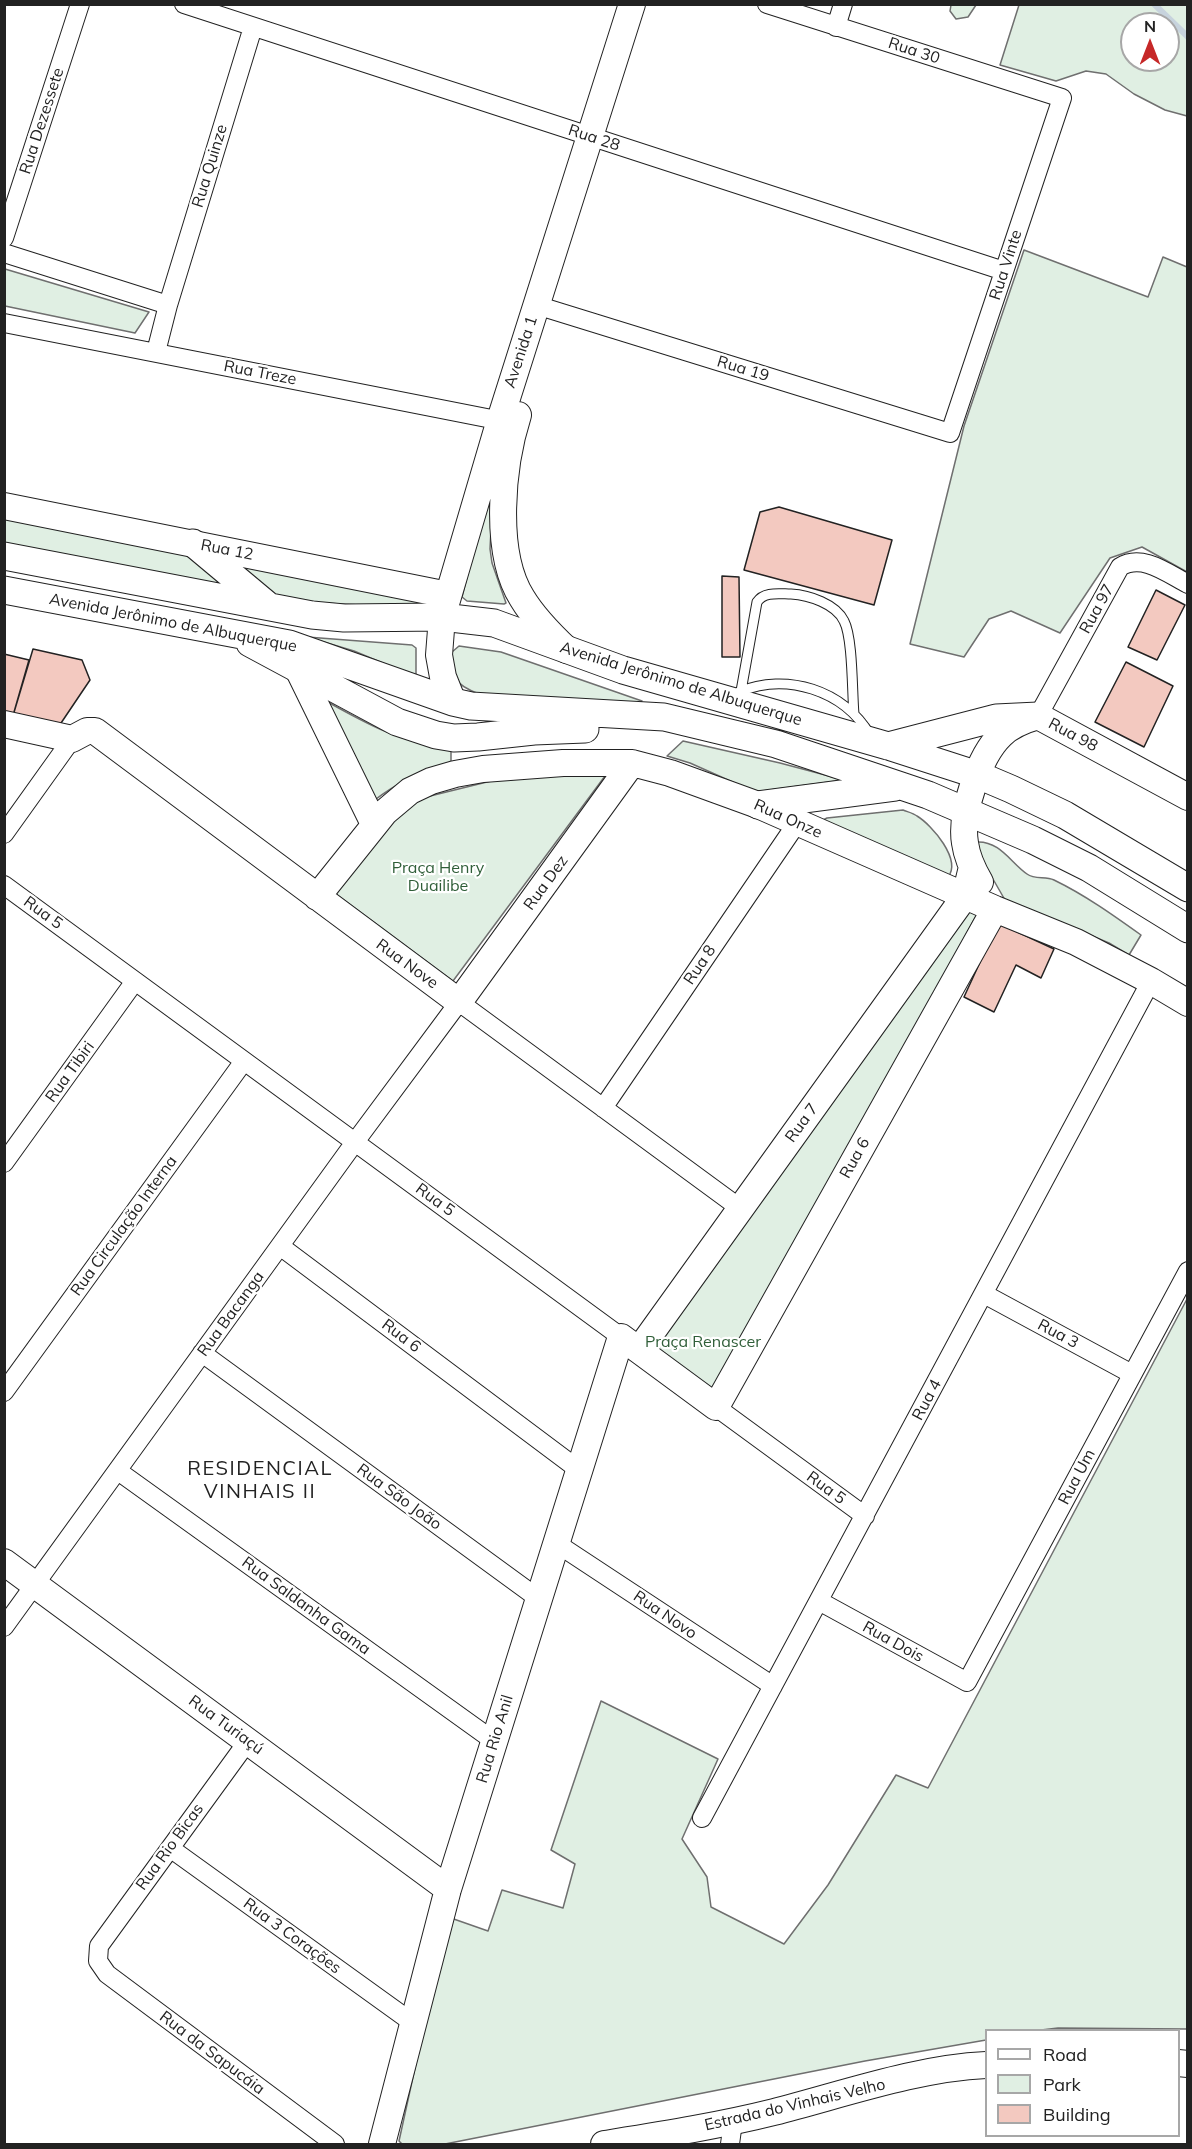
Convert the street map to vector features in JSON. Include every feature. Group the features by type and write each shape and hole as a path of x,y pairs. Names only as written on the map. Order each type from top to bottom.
{"main road":[{"path":"193,543 269,607"},
{"name":"Avenida Jerônimo de Albuquerque","path":"4,556 336,618 445,606 623,670 734,695 978,776 1065,815 1188,888"},
{"name":"Avenida Jerônimo de Albuquerque","path":"4,590 289,644 453,702 489,709 664,717 776,744 966,810 1059,852 1188,929"},
{"path":"228,631 397,722 436,735 470,738 534,731 631,729 702,734 776,744"},
{"path":"881,745 996,718 1038,716"},
{"path":"758,805 902,786"}],"street":[{"name":"Rua Dezessete","path":"4,238 80,4"},
{"name":"Rua 28","path":"184,4 1004,271"},
{"name":"Avenida 1","path":"453,702 443,677 440,661 445,606 507,422 597,139 632,4"},
{"name":"Avenida 1","path":"597,139 648,4"},
{"name":"Rua 30","path":"766,4 1062,98"},
{"path":"836,27 843,4"},
{"name":"Rua Quinze","path":"156,352 168,305 253,27"},
{"name":"Rua Vinte","path":"950,433 1062,98"},
{"path":"4,253 168,305"},
{"name":"Rua 19","path":"544,308 950,433"},
{"name":"Rua Treze","path":"4,323 507,422"},
{"name":"Avenida 1","path":"507,422 504,541 510,573 521,598 534,616 567,650"},
{"name":"Rua 12","path":"4,506 193,543 445,606"},
{"name":"Rua 97","path":"1038,716 1120,567 1128,561 1149,564 1188,584"},
{"path":"299,671 374,824"},
{"name":"Rua 98","path":"972,867 964,843 966,810 978,776 993,744 1001,735 1017,724 1038,716 1188,797"},
{"name":"Rua Nove","path":"4,724 72,739 87,731 95,731 741,1209"},
{"path":"4,834 72,739"},
{"name":"Rua Onze","path":"317,897 374,824 410,791 431,781 483,769 563,763 632,763 670,773 758,805 1076,942 1188,1003"},
{"name":"Rua Dez","path":"459,1002 632,763"},
{"name":"Rua 8","path":"603,1108 797,823"},
{"path":"965,896 972,867"},
{"path":"972,867 995,909"},
{"name":"Rua 5","path":"4,885 865,1516"},
{"name":"Rua 7","path":"630,1344 741,1209 965,896"},
{"name":"Rua 6","path":"716,1407 995,909"},
{"name":"Rua Tibiri","path":"4,1163 135,981"},
{"name":"Rua 4","path":"702,1818 1151,981"},
{"name":"Rua Bacanga","path":"4,1627 459,1002"},
{"name":"Rua Circulação Interna","path":"4,1392 244,1060"},
{"name":"Rua 6","path":"280,1246 579,1470"},
{"name":"Rua Um","path":"967,1682 1188,1271"},
{"name":"Rua 3","path":"984,1294 1132,1374"},
{"name":"Rua Rio Anil","path":"382,2145 448,1889 579,1470 630,1344"},
{"name":"Rua São João","path":"202,1353 539,1599"},
{"name":"Rua Saldanha Gama","path":"118,1471 495,1741"},
{"name":"Rua Novo","path":"556,1543 773,1686"},
{"name":"Rua Turiaçú","path":"4,1562 448,1889"},
{"name":"Rua Dois","path":"819,1601 967,1682"},
{"name":"Rua Rio Bicas","path":"98,1955 99,1946 248,1741"},
{"name":"Rua 3 Corações","path":"170,1848 413,2023"},
{"name":"Rua da Sapucáia","path":"98,1955 98,1961 107,1974 335,2145"},
{"name":"Estrada do Vinhais Velho","path":"604,2145 731,2133 927,2072 961,2066 985,2065"}],"lane":[{"path":"734,695 760,597 779,594 805,596 828,605 844,621 849,639 854,714"},
{"path":"734,695 758,686 793,684 826,694 854,714 881,745"}],"green space":[{"path":"951,4 976,5 968,17 956,19 950,11"},
{"path":"1019,5 1187,5 1187,116 1165,110 1134,94 1106,74 1086,71 1056,81 1000,65"},
{"path":"1024,250 1148,297 1163,257 1187,267 1187,572 1142,547 1110,558 1060,633 1011,611 989,619 964,657 910,644 964,426"},
{"path":"4,269 149,312 135,333 5,306"},
{"path":"489,490 493,490 490,549 492,563 506,603 504,604 467,601 462,597"},
{"path":"4,518 184,552 230,587 5,548"},
{"path":"232,564 429,603 419,608 283,601"},
{"path":"307,637 412,645 416,648 416,677 354,651"},
{"path":"459,646 501,652 642,701 637,705 479,694 464,687 456,679 452,652"},
{"path":"326,701 386,732 417,742 451,748 451,762 410,778 372,802"},
{"path":"683,741 844,780 755,792 690,763 667,756"},
{"name":"Praça Henry Duailibe","path":"608,772 453,981 336,894 387,822 422,798 491,781"},
{"path":"903,810 914,814 937,835 951,862 948,877 823,820"},
{"path":"977,842 999,849 1030,876 1054,880 1077,892 1141,935 1129,955 1109,943 1005,900 978,853"},
{"name":"Praça Renascer","path":"968,911 977,914 718,1398 648,1352"},
{"path":"1187,1299 1187,2029 985,2029 985,2040 865,2061 445,2144 402,2144 399,2141 448,1917 488,1931 502,1890 563,1908 575,1864 551,1850 601,1701 718,1759 682,1839 707,1877 711,1907 784,1944 828,1885 896,1775 928,1788"}],"building":[{"path":"779,507 892,540 874,605 744,570 760,512"},
{"path":"722,576 739,577 740,657 722,657"},
{"path":"1156,590 1185,605 1157,660 1128,647"},
{"path":"33,649 82,660 90,680 57,729 12,719"},
{"path":"4,654 29,660 12,719 4,720"},
{"path":"1126,662 1173,686 1144,747 1095,722"},
{"path":"998,923 1054,949 1041,978 1016,965 994,1012 964,997"}],"waterway":[{"path":"1154,4 1188,37"}],"district":[{"name":"RESIDENCIAL VINHAIS II","path":"260,1480"}]}
